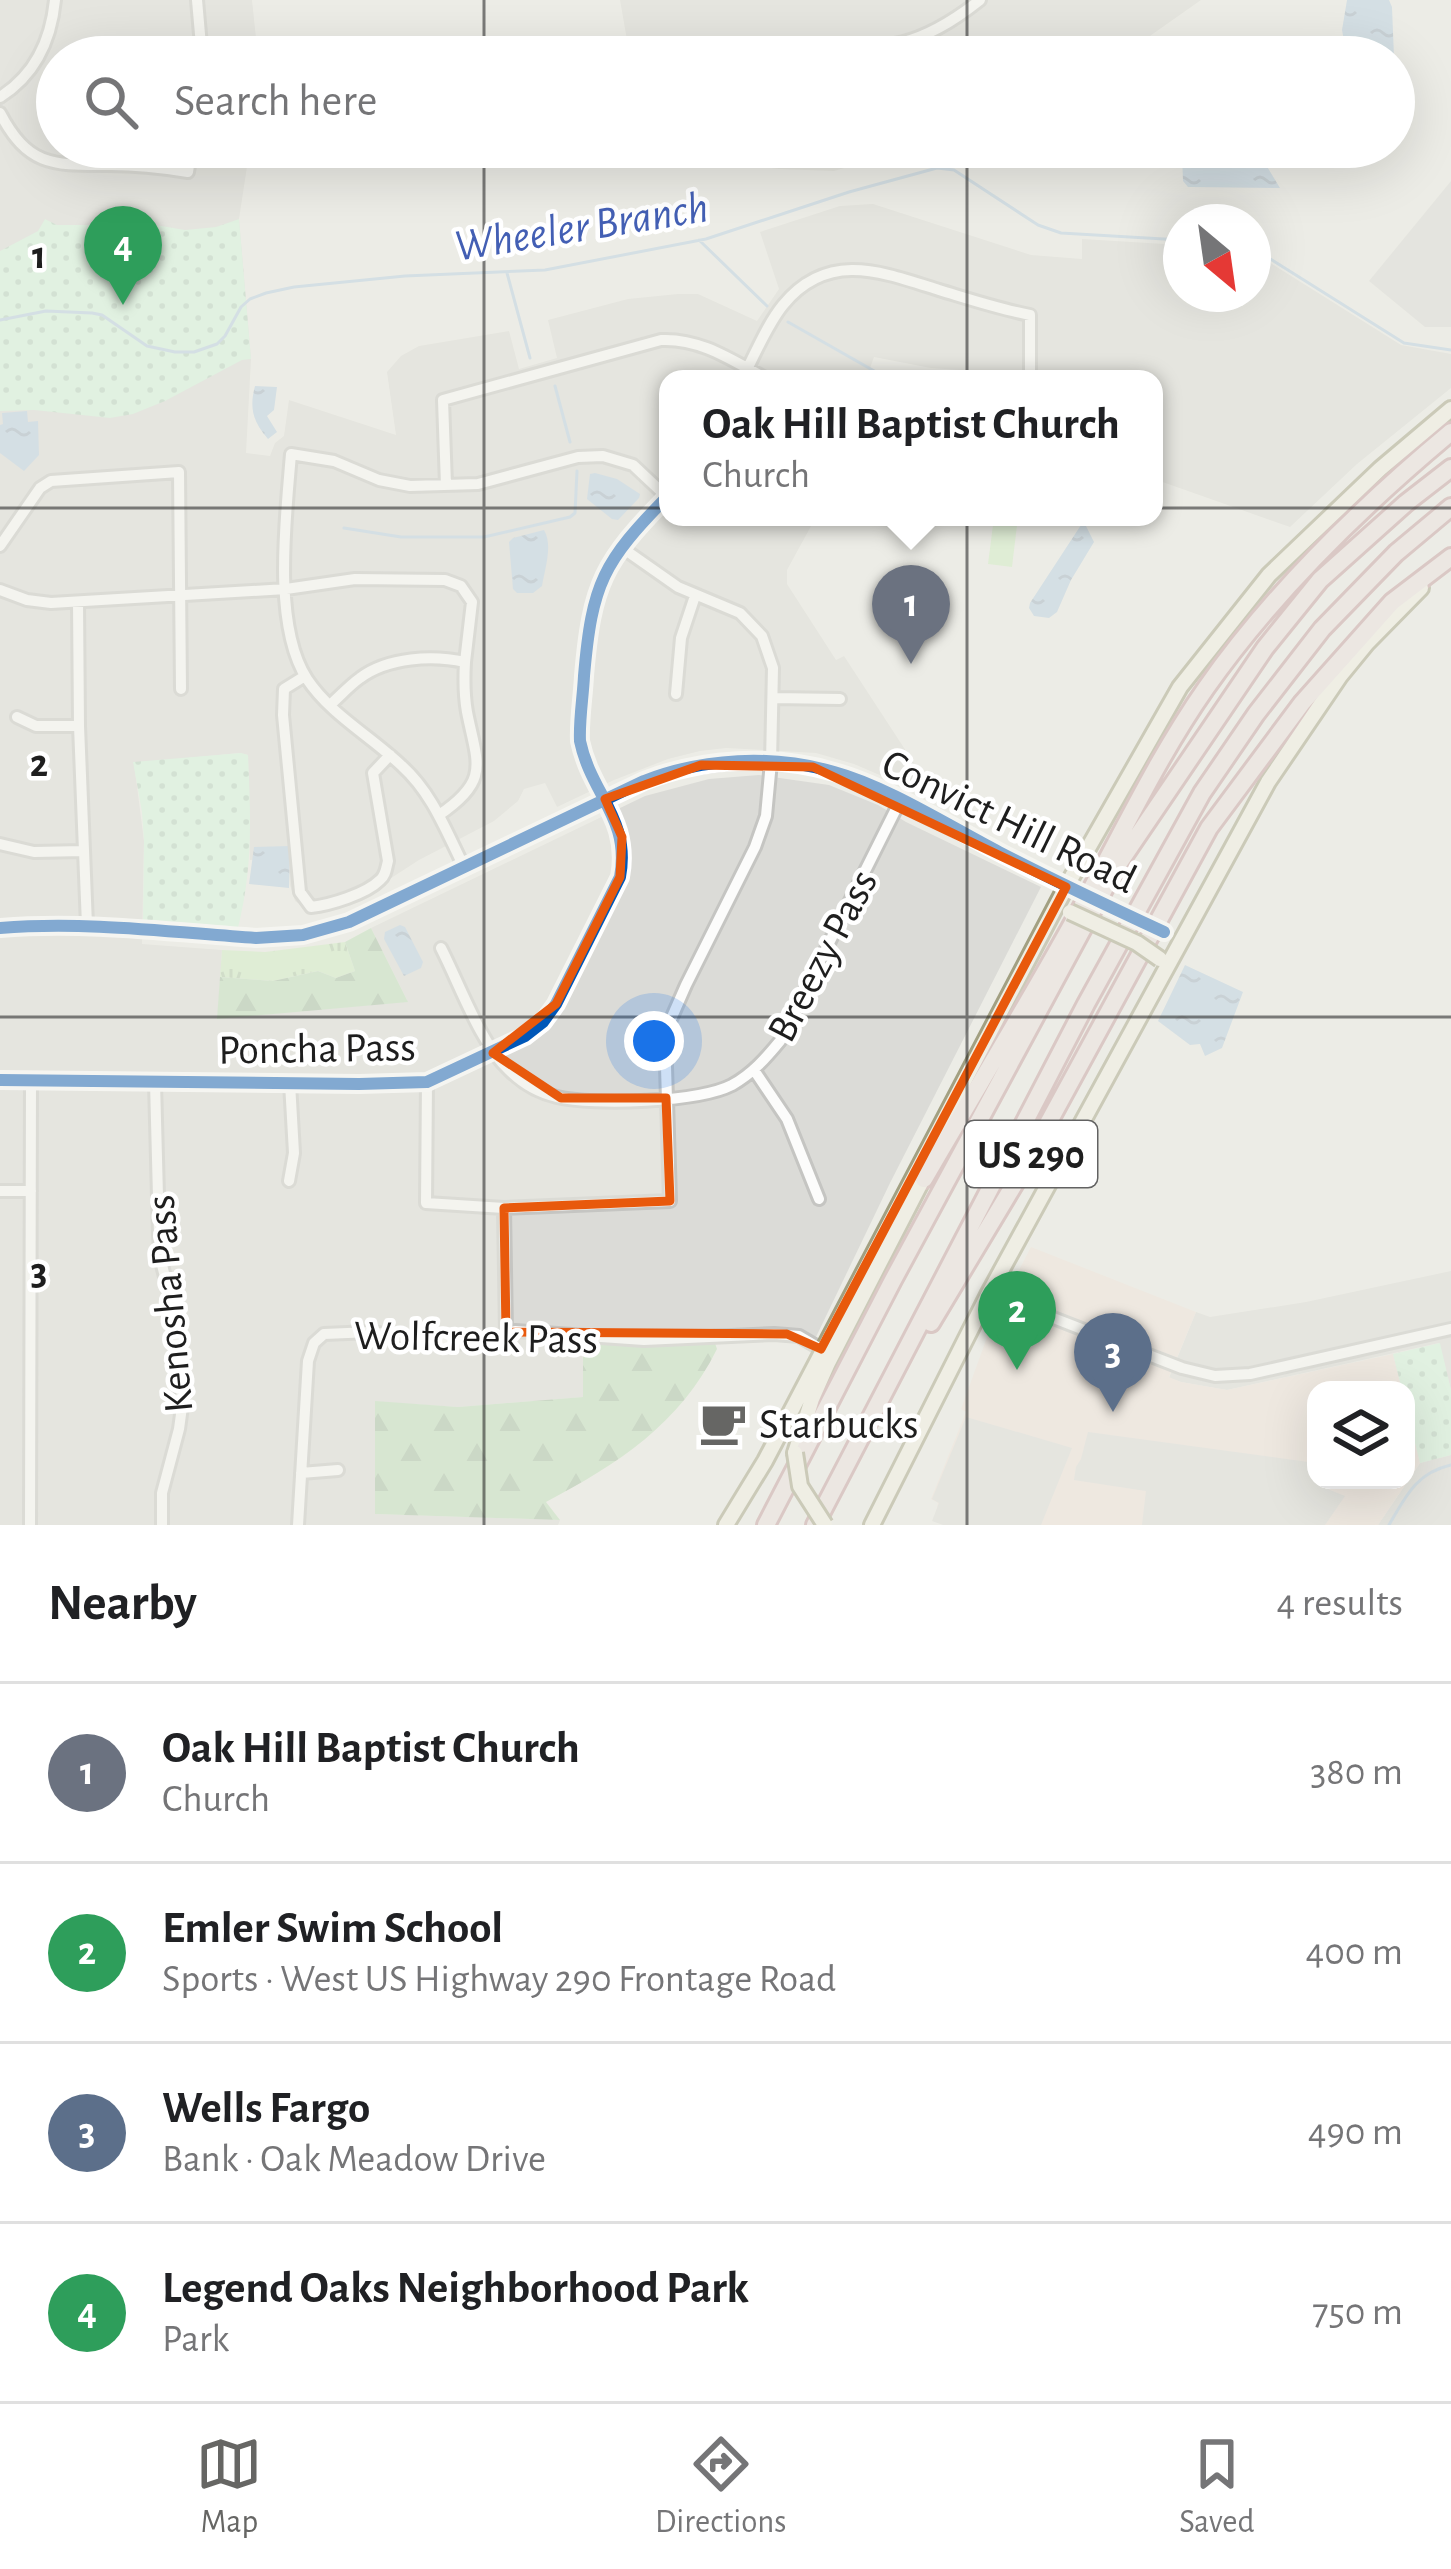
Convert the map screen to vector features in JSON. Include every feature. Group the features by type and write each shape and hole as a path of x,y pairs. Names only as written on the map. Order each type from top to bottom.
{"highway":[{"path":"924,1179 1074,900 1206,688 1292,580 1451,431"},
{"name":"US 290","path":"766,1525 892,1280 1115,868 1265,648 1320,580 1451,469"},
{"name":"US 290","path":"815,1525 1086,1004 1202,793 1322,629 1396,553 1451,507"},
{"name":"US 290","path":"841,1473 1021,1173 1209,828 1302,704 1392,602 1451,559"},
{"path":"1036,1018 1074,900"}],"main road":[{"path":"1047,922 1074,900 1180,687 1269,575 1379,469 1451,409"},
{"path":"875,1525 989,1294 1268,782 1340,676 1451,559"},
{"path":"726,1525 765,1461 1047,922 1074,900"},
{"path":"1074,900 1160,959 1162,977"},
{"path":"825,1525 800,1486 795,1453 812,1399 924,1179 968,1072"}],"street":[{"path":"49,36 55,0"},
{"path":"197,0 200,36"},
{"path":"923,36 980,0"},
{"path":"0,97 36,62"},
{"path":"0,112 13,136 36,156"},
{"path":"143,168 188,172 189,168"},
{"path":"747,370 788,299 809,282 838,271 863,269 1030,315 1030,370"},
{"path":"446,485 443,400 661,340 700,345 739,370"},
{"path":"464,867 419,783 305,676 291,642 286,589 291,454 341,463 388,483 410,486 490,482 595,455 626,462 659,488"},
{"path":"0,546 40,488 51,481 179,472 181,689"},
{"name":"Poncha Pass","path":"0,1080 427,1082 493,1053 543,1022 620,877 622,837 583,754 580,731 590,617 603,577 621,547 659,506"},
{"path":"427,1082 426,1203 504,1208 670,1201 665,1034 766,816 772,660 758,629 740,613 671,583 621,547"},
{"path":"0,590 38,602 78,602 286,589 355,579 455,582 472,602 464,689 479,765 466,790 437,812"},
{"path":"676,694 681,638 695,596"},
{"path":"78,602 87,925"},
{"path":"331,704 359,678 381,666 427,658 465,662"},
{"path":"305,676 284,689 283,716 300,892 311,907 350,896 384,874 388,861 373,773 391,755"},
{"path":"773,698 840,699"},
{"path":"17,717 36,726 79,726"},
{"name":"Convict Hill Road","path":"0,928 44,924 256,938 303,935 349,922 661,774 724,763 771,762 837,772 900,801 1074,900 1182,941"},
{"name":"Breezy Pass","path":"441,948 493,1053 530,1087 560,1099 592,1101 666,1099 721,1090 754,1070 780,1041 900,801"},
{"path":"0,844 34,853 84,850"},
{"path":"754,1070 787,1119 819,1199"},
{"path":"30,1525 31,1081"},
{"name":"Kenosha Pass","path":"155,1082 161,1261 178,1328 182,1407 162,1493 162,1525"},
{"path":"289,1181 294,1153 290,1082"},
{"path":"0,1191 31,1191"},
{"path":"504,1208 506,1332"},
{"path":"989,1294 1182,1368 1216,1376 1261,1372 1451,1329"},
{"name":"Wolfcreek Pass","path":"298,1525 308,1361 314,1343 324,1334 371,1332 451,1344 506,1332 644,1340 787,1334 821,1349"},
{"path":"301,1473 338,1470"}],"highlighted area":[{"path":"701,765 813,767 1066,887 821,1349 787,1334 506,1332 504,1208 670,1201 666,1098 561,1098 493,1053 556,1004 620,877 622,837 605,799"}],"shaded area":[{"path":"0,0 252,0 256,36 36,36 36,168 247,168 239,219 251,359 246,453 270,456 284,436 289,400 396,435 387,372 419,346 509,331 519,369 557,358 548,320 628,299 678,294 698,294 757,321 779,289 760,232 840,206 873,204 1031,255 1082,259 1082,239 1163,244 1163,312 1271,312 1271,263 1401,345 1451,354 1451,388 1357,464 1290,527 1163,482 1163,370 960,370 874,357 869,370 659,370 659,526 811,526 787,570 787,584 836,660 844,656 938,800 816,753 700,751 614,780 557,807 545,783 524,789 518,801 494,821 368,893 315,914 295,901 288,857 250,860 248,755 134,763 144,841 142,944 222,950 218,1019 407,1000 371,928 645,796 709,779 759,775 829,785 1041,887 816,1337 782,1327 655,1336 582,1332 584,1397 458,1407 376,1402 375,1514 560,1520 558,1525 0,1525"},
{"path":"620,0 1201,0 1150,36 626,36"},
{"path":"772,168 844,168 834,171"},
{"path":"1451,181 1451,327 1425,327 1369,281"},
{"path":"1031,1247 1196,1312 1169,1377 1181,1382 1227,1390 1393,1354 1400,1381 1307,1381 1307,1489 1402,1489 1378,1525 944,1525 935,1517 938,1503 931,1499 966,1412 961,1409 994,1318"},
{"path":"1451,1271 1451,1390 1439,1343 1227,1390 1169,1378 1196,1312 1210,1317 1306,1302"},
{"path":"966,1417 1072,1448 1041,1525 932,1521 939,1503 932,1499"},
{"path":"1088,1432 1307,1462 1307,1489 1329,1489 1345,1496 1325,1525 1142,1525 1146,1491 1074,1480"},
{"path":"1451,1455 1451,1525 1378,1525 1402,1489 1415,1489 1420,1463"}],"green space":[{"path":"45,219 57,225 156,225 185,230 239,219 251,359 133,414 110,418 0,411 0,251 38,231"},
{"path":"993,526 1017,526 1012,567 988,564"},
{"path":"248,755 250,844 237,932 143,922 144,841 133,762"},
{"path":"371,928 408,1002 217,1019 220,977 273,981 318,971 336,978 355,971 345,942"},
{"path":"345,942 355,971 336,978 318,971 273,981 220,977 222,950 265,952"},
{"path":"583,1339 649,1345 715,1343 717,1349 685,1399 645,1439 546,1502 560,1520 375,1514 375,1401 458,1407 583,1397"},
{"path":"1440,1343 1451,1390 1451,1455 1420,1463 1415,1443 1415,1381 1400,1381 1393,1354"}],"water":[{"path":"1347,0 1389,0 1393,36 1343,36"},
{"path":"1182,168 1268,168 1280,188 1188,187"},
{"path":"255,386 277,387 274,410 267,416 277,432 268,439 254,414"},
{"path":"27,411 28,422 38,421 39,455 24,471 0,453 0,425 2,413"},
{"path":"590,474 617,479 640,494 618,520 587,499"},
{"path":"1080,526 1086,526 1094,542 1057,612 1049,618 1034,616 1030,603"},
{"path":"544,530 548,550 542,586 533,593 517,593 509,542"},
{"path":"290,846 289,888 249,884 254,847"},
{"path":"400,925 423,962 421,968 404,976 384,939 385,932"},
{"path":"1185,965 1243,992 1222,1048 1205,1056 1200,1044 1190,1045 1158,1021"}],"waterway":[{"name":"Wheeler Branch","path":"0,320 46,311 92,313 147,346 194,352 217,344 241,307 266,293 405,276 545,270 706,239 937,168 954,170 1038,225 1061,233 1163,239"},
{"path":"699,240 767,306"},
{"name":"Wheeler Branch","path":"1271,259 1404,343 1451,350"},
{"path":"507,273 530,358"},
{"path":"788,322 872,370"},
{"path":"555,386 570,442"},
{"path":"344,528 401,537 484,537 570,517 575,513 577,471"},
{"path":"1389,1525 1420,1480 1451,1465"}],"cycle path":[{"path":"0,1080 427,1082 525,1036 543,1022 620,877 620,839 580,741 584,676 591,618 605,576 615,557 659,506"},
{"path":"0,928 96,927 256,938 303,935 349,922 644,781 690,767 762,761 810,766 875,787 1164,932"}],"place":[{"name":"Legend Oaks Neighborhood Park","path":"123,305"},
{"name":"Oak Hill Baptist Church","path":"911,664"},
{"name":"Emler Swim School","path":"1017,1370"},
{"name":"Wells Fargo","path":"1113,1412"},
{"name":"Starbucks","path":"723,1423"}]}
